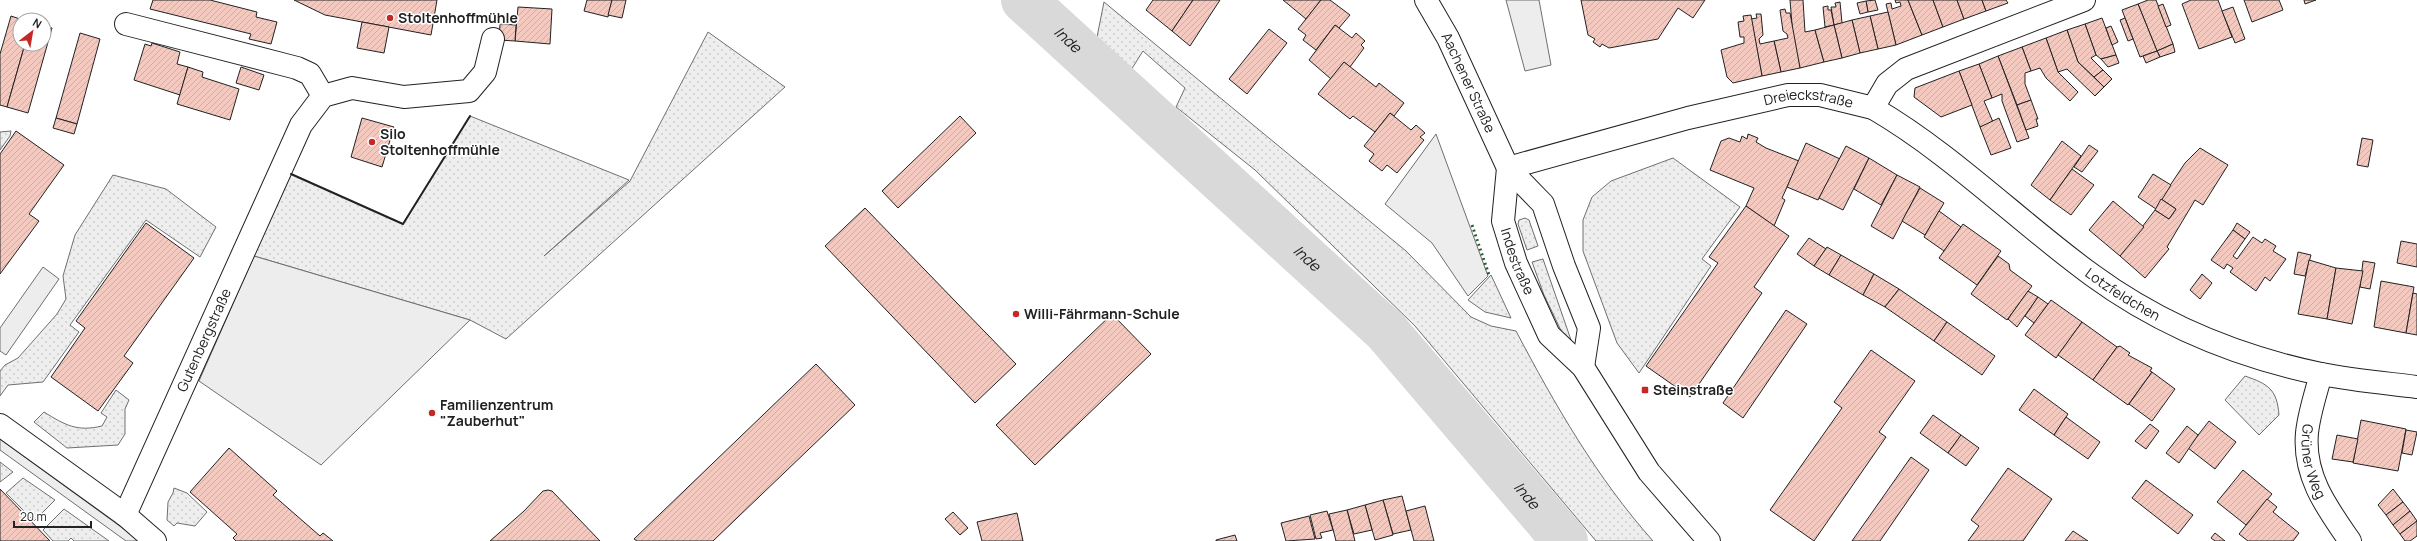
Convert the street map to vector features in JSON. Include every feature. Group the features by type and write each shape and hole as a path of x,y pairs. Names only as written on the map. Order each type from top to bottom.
{"street":[{"name":"Aachener Straße","path":"1426,0 1448,38 1508,168"},
{"name":"Dreieckstraße","path":"1508,168 1688,118 1788,94 1820,95 1873,108 1887,84 1906,69 2084,0"},
{"path":"126,24 297,68 310,74 323,96 352,88 404,97 469,91 485,72 493,39"},
{"name":"Gutenbergstraße","path":"125,515 301,125 323,96"},
{"name":"Lotzfeldchen","path":"1873,108 1896,121 1963,171 2092,275 2127,299 2161,318 2228,348 2321,374 2417,387"},
{"path":"1508,168 1543,204 1564,266 1589,328 1583,367"},
{"name":"Indestraße","path":"1508,168 1503,221 1516,263 1550,336 1583,367 1649,472 1709,541"},
{"name":"Grüner Weg","path":"2321,374 2307,431 2309,471 2326,506 2350,541"},
{"path":"0,425 125,515 155,541"}],"shaded area":[{"path":"1506,0 1539,0 1551,65 1525,71"},
{"path":"1104,2 1406,251 1471,317 1491,326 1516,331 1578,440 1613,492 1653,541 1596,541 1415,326 1255,170 1176,107 1185,88 1143,51 1131,70 1096,42"},
{"path":"708,32 785,87 506,339 470,320 254,256 291,174 403,224 470,116 629,180 544,256 630,181"},
{"path":"11,131 10,136 0,150 0,132"},
{"path":"1436,134 1488,276 1468,296 1432,243 1385,204"},
{"path":"1673,158 1740,207 1702,259 1711,266 1639,373 1617,343 1583,251 1583,220 1592,197 1611,181"},
{"path":"113,175 166,189 216,227 200,257 146,220 70,325 79,332 43,382 8,385 0,396 0,371 5,365 18,358 57,314 66,299 63,276 75,235"},
{"path":"1525,218 1529,220 1538,246 1527,250 1518,224 1519,220"},
{"path":"254,256 470,320 321,465 199,381"},
{"path":"1543,259 1572,343 1567,343 1544,295 1532,262"},
{"path":"43,267 59,279 6,355 0,351 0,328"},
{"path":"1491,275 1511,318 1485,312 1468,300"},
{"path":"2245,376 2260,382 2270,389 2278,406 2279,415 2259,435 2225,400"},
{"path":"116,390 129,400 125,409 125,434 118,445 67,448 34,422 44,412 58,421 78,428 93,428 102,426 107,417 101,413"},
{"path":"0,439 139,541 126,541 0,450"},
{"path":"0,462 13,472 0,482"},
{"path":"23,478 55,500 34,521 6,493"},
{"path":"174,488 187,493 207,512 195,526 177,523 174,526 167,520 168,502"},
{"path":"64,509 109,541 74,541 71,538 68,541 53,541 43,530"}],"building":[{"path":"153,0 210,0 257,12 256,17 277,22 271,44 249,39 251,34 150,9"},
{"name":"Stoltenhoffmühle","path":"294,0 437,0 431,35 325,15"},
{"path":"587,0 612,0 608,17 584,11"},
{"path":"612,0 626,0 622,18 608,15"},
{"path":"1153,0 1193,0 1172,31 1146,10"},
{"path":"1193,0 1220,0 1190,46 1172,31"},
{"path":"1283,0 1321,0 1306,19"},
{"path":"1321,0 1330,0 1350,15 1339,28 1335,25 1316,50 1303,40 1306,35 1298,29"},
{"path":"1581,0 1705,0 1693,18 1678,8 1658,39 1609,48 1602,44 1600,47 1593,42 1595,39 1588,35"},
{"path":"1790,0 1803,0 1805,32 1815,30 1824,62 1800,68 1793,37"},
{"path":"1875,0 1878,10 1868,12 1866,1"},
{"path":"1895,0 1908,0 1922,35 1896,45 1886,4 1891,3 1892,9 1901,6 1900,2 1896,3"},
{"path":"1908,0 1933,0 1943,27 1922,35"},
{"path":"1933,0 1957,0 1964,19 1943,27"},
{"path":"1957,0 1982,0 1986,11 1964,19"},
{"path":"1982,0 2006,0 2008,3 1986,11"},
{"path":"2148,0 2156,0 2173,44 2157,51 2138,4"},
{"path":"2191,0 2218,0 2232,37 2199,49 2182,4"},
{"path":"2244,0 2279,0 2283,10 2252,22"},
{"path":"2304,0 2316,0 2305,4"},
{"path":"1866,1 1868,12 1860,14 1857,3"},
{"path":"1840,2 1842,23 1834,25 1831,7 1836,7 1835,3"},
{"path":"2138,4 2157,51 2140,57 2122,10"},
{"path":"2163,4 2171,25 2166,27 2158,6"},
{"path":"1828,6 1828,10 1831,10 1834,25 1825,27 1823,7"},
{"path":"518,7 552,9 550,44 515,41"},
{"path":"2233,7 2245,39 2235,43 2222,11"},
{"path":"1785,9 1786,13 1790,13 1800,68 1781,72 1774,41 1788,38 1787,34 1783,31 1780,10"},
{"path":"1888,12 1896,45 1878,49 1870,16"},
{"path":"1756,14 1761,14 1763,35 1759,39 1760,44 1774,41 1781,72 1762,76 1751,19 1757,18"},
{"path":"1751,15 1762,76 1733,83 1727,77 1721,50 1744,43 1744,37 1740,37 1738,22 1744,21 1743,16"},
{"path":"11,16 12,52 23,52 7,107 0,105 0,54"},
{"path":"1870,16 1878,49 1860,53 1852,20"},
{"path":"2102,18 2116,55 2101,59 2096,55 2085,24"},
{"path":"2125,18 2133,39 2128,41 2120,20"},
{"path":"1852,20 1860,53 1842,58 1834,25"},
{"path":"362,22 389,27 384,53 357,48"},
{"path":"500,24 516,25 515,41 499,40"},
{"path":"2085,24 2096,55 2091,58 2103,70 2094,77 2078,62 2067,30"},
{"path":"1335,25 1352,38 1356,33 1365,41 1361,45 1364,48 1350,67 1344,62 1331,79 1309,60"},
{"path":"1834,25 1842,58 1824,62 1815,30"},
{"path":"2111,26 2118,42 2112,45 2106,28"},
{"path":"1269,29 1287,43 1247,94 1229,79"},
{"path":"2067,30 2078,62 2104,87 2095,96 2067,69 2058,72 2046,38"},
{"path":"80,33 100,39 77,124 56,118"},
{"path":"2046,38 2058,72 2078,92 2070,101 2046,78 2040,68 2031,71 2022,47"},
{"path":"152,43 180,52 177,64 188,67 180,95 134,80 145,44 151,46"},
{"path":"2173,44 2175,52 2160,57 2157,51"},
{"path":"2022,47 2031,71 2025,73 2025,84 2031,100 2017,105 1998,56"},
{"path":"2157,51 2160,57 2146,63 2143,56"},
{"path":"23,52 45,52 28,113 7,107"},
{"path":"2116,55 2119,63 2108,67 2101,59"},
{"path":"1998,56 2029,138 2017,142 2002,101 2002,94 1992,98 1979,64"},
{"path":"1344,62 1376,87 1379,83 1404,103 1394,116 1390,113 1375,132 1353,116 1350,119 1318,94"},
{"path":"1979,64 1992,98 1984,101 1993,122 1980,127 1959,71"},
{"path":"188,67 203,72 202,77 239,89 230,120 177,104"},
{"path":"241,67 264,75 259,90 236,83"},
{"path":"2103,70 2112,79 2104,87 2094,77"},
{"path":"1959,71 1972,105 1941,117 1914,97 1915,88"},
{"path":"2031,100 2038,119 2036,119 2038,126 2026,130 2017,105"},
{"path":"1390,113 1411,130 1416,125 1425,133 1420,137 1424,140 1397,173 1387,165 1382,171 1369,161 1374,154 1364,146"},
{"path":"960,116 976,133 898,208 882,191"},
{"path":"56,118 77,124 74,134 53,128"},
{"name":"Silo Stoltenhoffmühle","path":"362,118 394,127 382,167 351,157"},
{"path":"1999,118 2011,148 1991,155 1980,127"},
{"path":"16,131 64,165 29,214 39,221 0,274 0,154"},
{"path":"1748,134 1758,138 1756,142 1766,148 1799,161 1782,198 1785,200 1774,226 1746,206 1754,188 1710,170 1721,141 1729,138 1740,142 1742,136 1747,139"},
{"path":"2362,138 2373,140 2368,167 2357,165"},
{"path":"2062,141 2081,156 2050,200 2031,185"},
{"path":"1806,143 1840,159 1818,200 1787,187"},
{"path":"2089,145 2098,151 2082,172 2074,167"},
{"path":"1846,146 1869,158 1843,210 1819,198"},
{"path":"2200,148 2228,165 2203,205 2195,200 2167,247 2169,249 2145,278 2120,256 2155,210 2169,219 2176,209 2161,199 2185,163"},
{"path":"1869,158 1897,175 1881,205 1854,189"},
{"path":"2072,169 2094,185 2071,215 2050,200"},
{"path":"2153,174 2171,185 2156,209 2138,197"},
{"path":"1897,175 1920,187 1893,239 1871,226"},
{"path":"1920,188 1944,203 1925,235 1902,221"},
{"path":"2161,199 2176,209 2169,219 2155,210"},
{"path":"2113,201 2144,227 2120,256 2089,230"},
{"path":"1746,206 1789,236 1754,287 1762,293 1690,397 1646,366 1718,263 1709,257"},
{"path":"865,208 1016,364 975,403 825,246"},
{"path":"1939,211 1961,227 1944,251 1924,237"},
{"path":"146,223 194,258 124,356 133,363 98,411 51,377 85,328 76,321"},
{"path":"2237,223 2250,232 2245,239 2233,230"},
{"path":"1963,224 2001,251 1977,285 1939,258"},
{"path":"2233,230 2245,239 2233,256 2237,259 2253,237 2262,243 2265,239 2276,246 2273,251 2286,259 2270,281 2265,277 2256,291 2230,272 2233,268 2227,264 2224,269 2211,260"},
{"path":"1809,238 1826,249 1814,266 1797,254"},
{"path":"2401,241 2417,244 2417,267 2397,263"},
{"path":"1827,247 1841,255 1829,275 1814,266"},
{"path":"2298,252 2311,255 2305,276 2294,274"},
{"path":"1841,255 1874,274 1863,295 1829,275"},
{"path":"1998,256 2009,264 2010,270 2032,286 2007,320 1971,294"},
{"path":"2309,260 2336,268 2327,319 2298,314"},
{"path":"2363,261 2375,263 2370,289 2360,287"},
{"path":"2336,268 2363,271 2352,324 2327,319"},
{"path":"1874,274 1899,289 1885,307 1863,295"},
{"path":"2202,274 2212,283 2200,299 2190,290"},
{"path":"2381,281 2414,287 2406,333 2374,327"},
{"path":"1899,289 1947,322 1934,341 1885,307"},
{"path":"2028,291 2038,297 2017,327 2008,319"},
{"path":"2413,293 2417,294 2417,335 2406,333"},
{"path":"2038,297 2048,304 2034,323 2025,316"},
{"path":"2051,300 2082,322 2056,358 2025,335"},
{"path":"1786,310 1807,324 1743,418 1723,403"},
{"path":"1112,314 1151,354 1035,465 996,425"},
{"path":"1947,322 1995,356 1982,375 1934,341"},
{"path":"2082,322 2117,347 2093,380 2058,355"},
{"path":"2120,346 2130,353 2128,355 2152,368 2150,371 2152,372 2128,405 2093,380 2117,347"},
{"path":"1871,350 1915,381 1879,432 1886,437 1814,541 1770,510 1842,408 1834,402"},
{"path":"816,364 855,405 713,541 637,541 634,539"},
{"path":"2152,372 2175,389 2152,421 2129,404"},
{"path":"2034,389 2068,414 2054,435 2019,410"},
{"path":"1933,415 1961,435 1948,453 1920,433"},
{"path":"2066,417 2100,442 2088,459 2054,435"},
{"path":"2361,420 2406,429 2398,471 2353,463"},
{"path":"2209,421 2236,442 2215,469 2188,448"},
{"path":"2150,424 2159,431 2146,449 2135,441"},
{"path":"2187,426 2198,435 2179,463 2166,453"},
{"path":"2406,430 2417,432 2412,455 2402,453"},
{"path":"1961,435 1979,448 1966,466 1948,453"},
{"path":"2337,435 2358,439 2353,462 2332,459"},
{"path":"229,448 277,491 273,495 320,536 323,533 333,541 236,541 233,538 237,534 190,492"},
{"path":"1911,457 1929,470 1880,541 1852,541"},
{"path":"2008,468 2052,499 2023,541 1968,541 1979,526 1971,520"},
{"path":"2243,470 2272,494 2246,525 2217,502"},
{"path":"2146,480 2193,515 2178,534 2132,498"},
{"path":"0,489 50,541 0,541"},
{"path":"2393,489 2403,502 2386,515 2378,505"},
{"path":"543,491 552,491 600,541 490,541 524,511"},
{"path":"1402,496 1411,530 1393,534 1383,500"},
{"path":"2267,499 2277,507 2273,512 2299,533 2293,541 2248,541 2239,534"},
{"path":"1383,500 1393,535 1375,540 1365,505"},
{"path":"2403,502 2410,511 2393,525 2386,515"},
{"path":"1365,505 1372,530 1354,534 1347,510"},
{"path":"1425,506 1434,541 1414,541 1406,511"},
{"path":"1347,510 1355,541 1336,541 1329,514"},
{"path":"1327,511 1333,530 1320,533 1322,538 1316,539 1310,515"},
{"path":"2410,511 2417,521 2400,534 2393,525"},
{"path":"953,512 968,528 960,535 945,519"},
{"path":"1017,513 1023,541 982,541 977,522"},
{"path":"1309,516 1315,539 1286,541 1281,523"},
{"path":"2417,521 2417,536 2410,541 2405,541 2400,534"},
{"path":"2073,531 2088,541 2065,541"},
{"path":"2215,533 2225,541 2215,541 2211,538"},
{"path":"1235,535 1237,541 1216,541 1216,540"}],"waterway":[{"name":"Inde","path":"1024,0 1386,331 1565,541"}],"hedge":[{"path":"1472,225 1489,275"}],"wall":[{"path":"291,174 403,224 470,116"}],"place":[{"name":"Stoltenhoffmühle","path":"390,18"},
{"name":"Silo Stoltenhoffmühle","path":"372,142"},
{"name":"Willi-Fährmann-Schule","path":"1016,314"},
{"name":"Steinstraße","path":"1645,390"},
{"name":"Familienzentrum \"Zauberhut\"","path":"432,413"}]}
